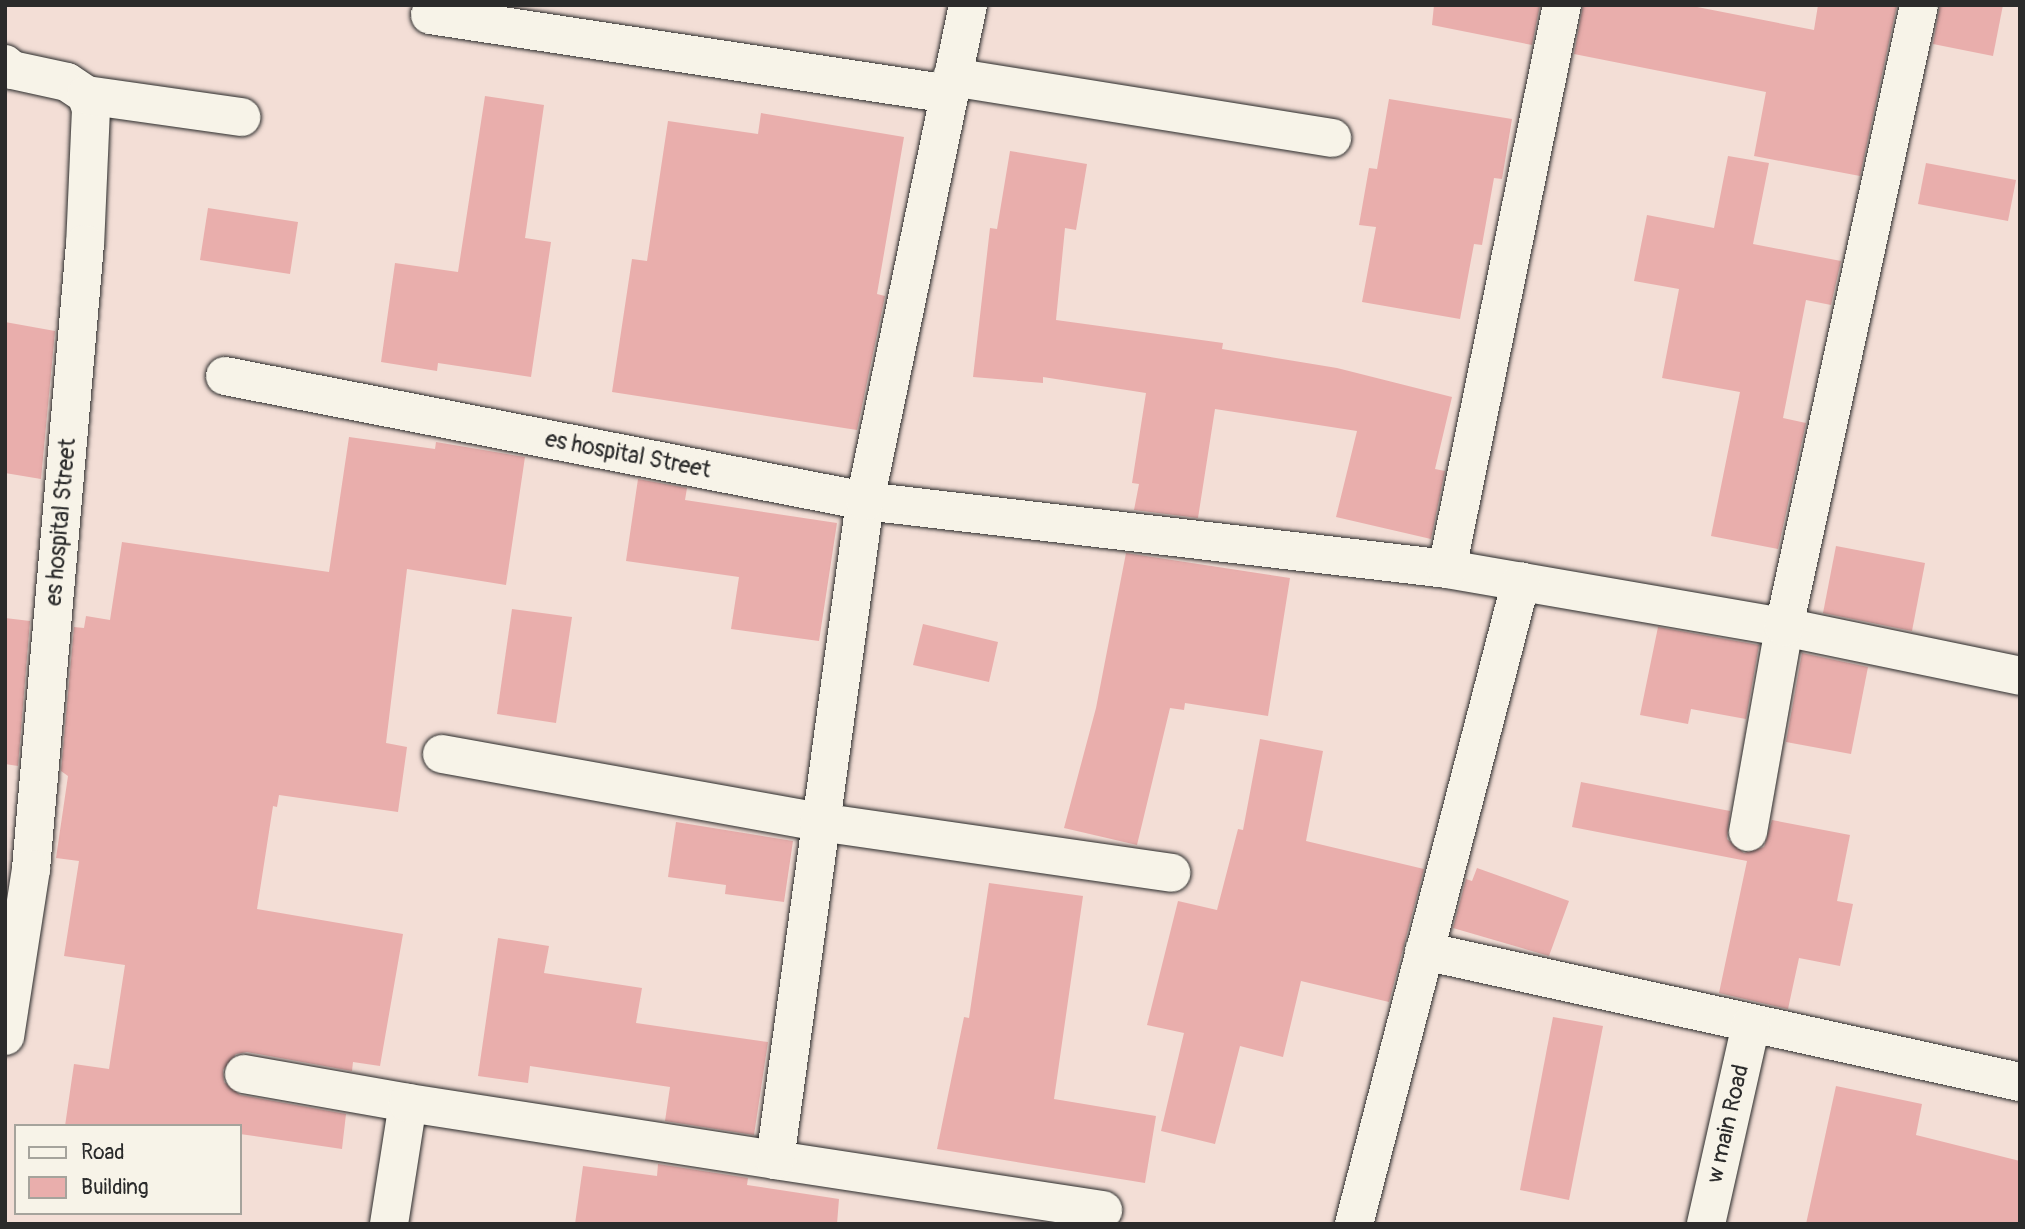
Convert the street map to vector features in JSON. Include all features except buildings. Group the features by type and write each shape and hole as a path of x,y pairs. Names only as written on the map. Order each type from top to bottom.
{"street":[{"path":"775,1160 819,822 865,501 968,5"},
{"path":"1447,569 1562,5"},
{"path":"1748,832 1784,627 1919,5"},
{"path":"430,15 1332,138"},
{"path":"5,64 12,70 67,82 86,95 241,117"},
{"name":"es hospital Street","path":"5,1036 31,869 85,244 91,109 86,95"},
{"name":"es hospital Street","path":"225,376 865,501 1447,569 1784,627 2020,676"},
{"path":"1354,1224 1521,581"},
{"path":"442,754 819,822 1171,873"},
{"path":"1424,951 2020,1082"},
{"name":"w main Road","path":"1706,1224 1751,1025"},
{"path":"244,1074 408,1103 1103,1210"},
{"path":"389,1224 408,1103"}]}
